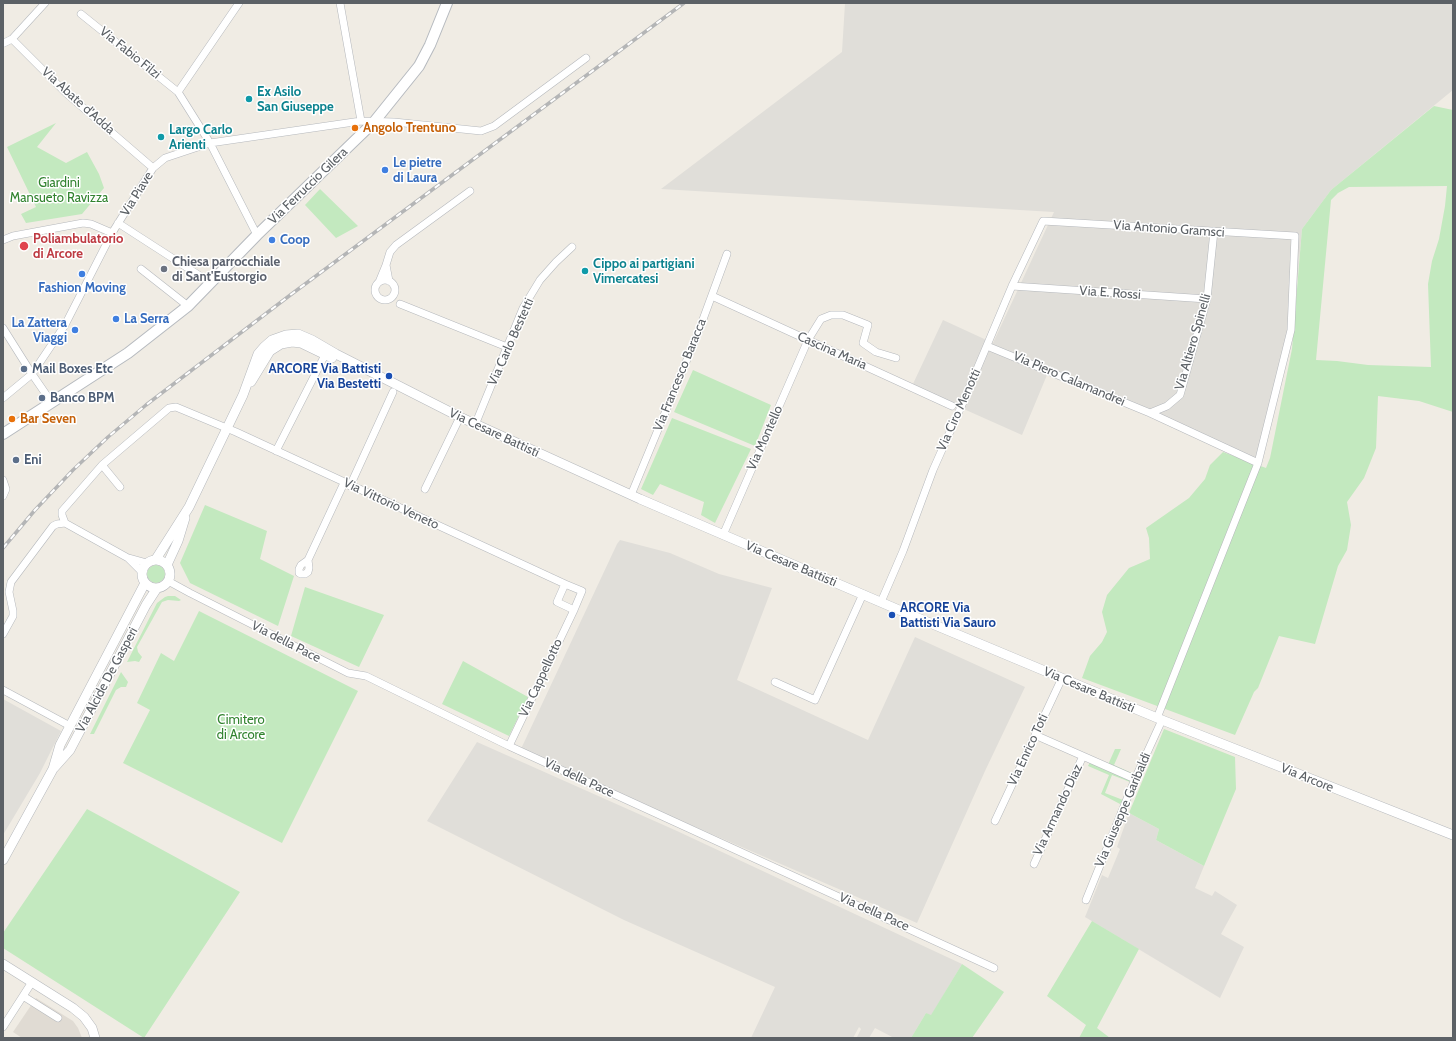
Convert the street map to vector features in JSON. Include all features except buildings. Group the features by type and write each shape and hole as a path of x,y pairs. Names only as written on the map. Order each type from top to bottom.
{"main road":[{"name":"Via Ferruccio Gilera","path":"3,434 128,353 188,306 257,235 374,122 419,66 430,45 447,3"}],"street":[{"path":"3,42 12,39 44,3"},
{"path":"178,92 240,3"},
{"path":"340,3 361,121"},
{"name":"Via Fabio Filzi","path":"81,14 178,92 210,143 257,235"},
{"name":"Via Abate d'Adda","path":"12,39 66,93 153,168"},
{"name":"Via Piave","path":"3,398 32,374 65,325 118,223 153,168 165,158 210,143 361,121 394,122 481,131 494,126 586,58"},
{"path":"391,297 382,300 376,295 376,286 386,265 390,252 396,245 470,191"},
{"name":"Via Antonio Gramsci","path":"1043,221 1295,236"},
{"name":"Via Ciro Menotti","path":"881,602 903,551 933,470 1012,286 1043,221"},
{"path":"3,240 12,236 83,222 112,234"},
{"path":"118,223 211,283"},
{"name":"Via Altiero Spinelli","path":"1150,413 1167,406 1180,394 1207,299 1214,231"},
{"name":"Via Giuseppe Garibaldi","path":"1086,900 1135,780 1258,464 1291,330 1295,236"},
{"name":"Via Carlo Bestetti","path":"476,424 523,308 540,280 572,247"},
{"name":"Via Francesco Baracca","path":"630,495 698,333 727,254"},
{"path":"386,265 389,281 394,288 391,297"},
{"path":"140,269 188,306"},
{"path":"379,282 389,281"},
{"name":"Via E. Rossi","path":"1012,286 1207,299"},
{"name":"Cascina Maria","path":"712,296 952,406"},
{"path":"391,297 400,304 507,347"},
{"name":"Via Montello","path":"723,535 808,340 821,319 843,315 868,325 863,343 876,352 896,358"},
{"path":"3,328 52,403"},
{"name":"Via Cesare Battisti","path":"227,429 261,350 272,340 281,336 292,338 298,334 307,338 327,352 460,417 630,495 1159,719"},
{"name":"Via Piero Calamandrei","path":"987,346 1150,413 1258,464"},
{"path":"276,451 327,352"},
{"path":"308,560 393,392"},
{"path":"65,523 62,511 102,465 169,408 173,407 205,419 227,429 189,508 156,560"},
{"path":"425,488 460,417"},
{"name":"Via Vittorio Veneto","path":"227,429 556,580"},
{"path":"102,465 120,487"},
{"path":"3,480 6,489 3,496"},
{"path":"167,565 178,541 189,508"},
{"path":"3,634 13,614 9,592 11,582 53,526 59,523 65,523 128,558 147,563 156,560 162,561 167,565 170,573 168,581 157,588 145,583 142,578 142,572 147,563"},
{"path":"128,558 142,572"},
{"name":"Via Cappellotto","path":"509,746 582,591 556,580"},
{"name":"Via della Pace","path":"168,581 348,673 366,676 509,746 994,968"},
{"name":"Via Alcide De Gasperi","path":"53,770 59,749 70,726 145,583"},
{"path":"565,584 557,602 574,610"},
{"name":"Via Alcide De Gasperi","path":"3,860 53,770 72,746 146,605 157,588"},
{"path":"775,682 816,700 863,594"},
{"name":"Via Enrico Toti","path":"995,821 1062,678"},
{"path":"3,690 70,726"},
{"name":"Via Arcore","path":"1159,719 1453,835"},
{"path":"1035,735 1135,780"},
{"name":"Via Armando Diaz","path":"1034,864 1083,756"},
{"path":"3,964 73,1008 84,1017 92,1028 94,1038"},
{"path":"3,1027 32,982"},
{"path":"23,996 58,1018"}],"shaded area":[{"path":"845,3 1453,3 1453,90 1331,190 1302,229 1293,330 1261,462 1047,375 1022,435 912,386 943,320 993,343 1054,212 661,189 842,52"},
{"path":"620,540 670,553 719,574 772,588 737,680 868,740 915,637 1025,687 985,771 917,923 520,751"},
{"path":"3,699 61,731 40,773 3,835"},
{"path":"477,742 677,831 962,964 931,1016 926,1013 911,1038 894,1038 875,1028 869,1038 860,1038 857,1037 861,1029 859,1027 853,1038 751,1038 775,987 624,920 427,821"},
{"path":"1129,813 1159,829 1156,840 1204,866 1195,888 1212,896 1215,891 1237,905 1221,934 1244,947 1220,998 1085,917 1102,875 1108,878 1120,849 1117,847"},
{"path":"36,998 73,1021 82,1038 22,1038 13,1032"}],"green space":[{"path":"1434,106 1453,110 1453,412 1419,401 1378,396 1376,448 1364,478 1347,502 1351,525 1347,550 1338,566 1315,644 1279,636 1258,688 1254,692 1235,735 1082,678 1090,656 1102,642 1107,632 1102,612 1107,595 1129,568 1150,559 1149,538 1146,528 1189,498 1205,479 1210,465 1223,452 1266,468 1270,458 1292,349 1302,229 1331,190","holes":["1447,186 1445,206 1428,284 1431,367 1368,365 1316,360 1331,200 1338,193 1349,187"]},
{"name":"Giardini Mansueto Ravizza","path":"56,123 37,147 66,163 87,152 99,174 104,188 82,214 26,223 21,214 36,207 7,147"},
{"path":"320,189 358,226 336,238 305,205"},
{"path":"693,370 771,405 755,446 674,412"},
{"path":"672,418 751,449 715,523 701,515 704,502 660,484 653,495 641,489"},
{"path":"205,505 267,531 260,559 294,576 278,626 190,583 180,563"},
{"path":"156,565 162,568 165,574 162,580 156,583 150,580 147,574 150,568"},
{"path":"305,587 384,615 359,667 291,636"},
{"path":"168,596 175,596 181,600 168,600 162,602 137,647 138,652 142,657 139,662 127,662 157,603"},
{"name":"Cimitero di Arcore","path":"199,611 358,691 282,843 123,763 150,710 137,703 161,653 174,661"},
{"path":"463,661 528,697 509,736 442,704"},
{"path":"121,672 128,682 126,687 121,687 116,690 94,734 90,734"},
{"path":"1164,729 1235,757 1236,789 1204,866 1156,840 1159,829 1129,813"},
{"path":"1115,749 1121,749 1114,765 1134,774 1130,782 1112,775 1105,793 1123,800 1120,804 1101,794 1109,775 1088,766 1091,760 1107,767"},
{"path":"87,809 240,892 144,1038 3,948 3,933"},
{"path":"1092,921 1139,949 1097,1028 1110,1038 1079,1038 1086,1025 1047,996"},
{"path":"962,964 1004,992 972,1038 911,1038 926,1013 931,1015"}],"railway":[{"path":"3,548 35,510 73,470 108,437 146,405 289,296 684,3"}],"place":[{"name":"Ex Asilo San Giuseppe","path":"249,99"},
{"name":"Angolo Trentuno","path":"355,128"},
{"name":"Largo Carlo Arienti","path":"161,137"},
{"name":"Le pietre di Laura","path":"385,170"},
{"name":"Coop","path":"272,240"},
{"name":"Poliambulatorio di Arcore","path":"24,246"},
{"name":"Chiesa parrocchiale di Sant'Eustorgio","path":"164,269"},
{"name":"Cippo ai partigiani Vimercatesi","path":"585,271"},
{"name":"Fashion Moving","path":"82,274"},
{"name":"La Serra","path":"116,319"},
{"name":"La Zattera Viaggi","path":"75,330"},
{"name":"Mail Boxes Etc","path":"24,369"},
{"name":"ARCORE Via Battisti Via Bestetti","path":"389,376"},
{"name":"Banco BPM","path":"42,398"},
{"name":"Bar Seven","path":"12,419"},
{"name":"Eni","path":"16,460"},
{"name":"ARCORE Via Battisti Via Sauro","path":"892,615"}]}
